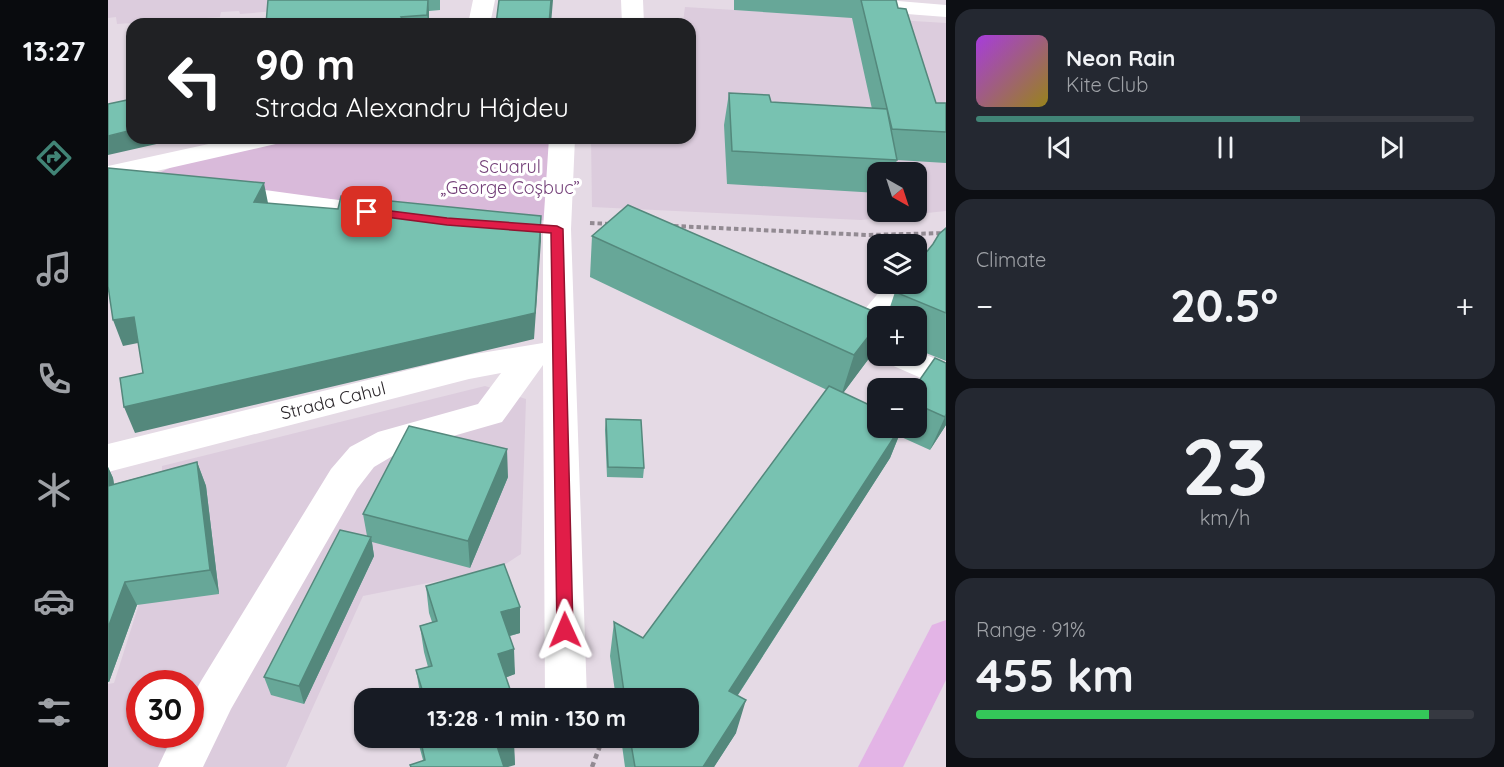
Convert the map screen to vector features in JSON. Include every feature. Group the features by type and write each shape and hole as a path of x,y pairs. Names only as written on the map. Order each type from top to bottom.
{"main road":[{"path":"880,767 946,638"}],"street":[{"path":"480,18 484,0"},
{"path":"632,0 633,18"},
{"path":"802,0 946,10 943,0"},
{"path":"108,174 244,144"},
{"path":"561,144 549,226 545,354 565,688"},
{"path":"108,184 163,188"},
{"path":"196,190 402,216"},
{"path":"830,323 867,341"},
{"path":"180,767 216,695 344,480 362,457 390,441 490,413 545,354"},
{"name":"Strada Cahul","path":"108,458 469,367 545,354"},
{"path":"922,366 946,377"}],"path":[{"path":"549,226 617,224"},
{"path":"665,226 868,235 946,233"},
{"path":"592,767 599,748"}],"shaded area":[{"path":"108,0 287,0 287,10 240,14 239,11 221,12 220,17 126,18 126,23 117,24 116,17 108,18"},
{"path":"685,7 946,23 946,211 927,213 927,162 867,162 867,219 592,207 591,144 696,144 696,18 684,18"},
{"path":"485,386 526,399 521,554 498,569 363,596 286,767 108,767 108,684 114,683 151,566 163,566 162,466"}],"green space":[{"name":"Scuarul „George Coșbuc”","path":"262,144 554,144 549,221 180,184 157,174 186,160"}],"building":[{"path":"268,0 428,0 427,15 402,18 266,18"},
{"path":"499,0 551,0 550,18 497,18"},
{"path":"861,0 896,0 898,8 906,9 936,103 946,103 946,132 892,129"},
{"path":"729,93 769,95 771,102 887,109 897,160 732,151"},
{"path":"126,100 126,132 108,136 108,104"},
{"path":"108,168 264,183 254,202 338,209 341,196 541,216 535,313 124,407 120,378 143,373 134,317 113,320 108,286"},
{"path":"628,205 867,309 867,338 854,355 592,236"},
{"path":"946,228 946,313 900,294 927,294 927,251"},
{"path":"935,358 946,363 945,417 927,409 927,378 921,378"},
{"path":"829,386 867,404 867,438 893,438 729,691 746,700 703,767 635,767 632,748 699,748 699,688 623,688 614,622 643,638"},
{"path":"606,419 641,420 644,468 608,467"},
{"path":"409,426 507,449 468,541 363,514"},
{"path":"197,462 210,570 125,582 108,628 108,486"},
{"path":"340,530 371,537 299,686 264,677"},
{"path":"504,564 520,607 501,612 514,649 498,654 510,688 422,688 416,670 432,666 420,626 437,621 426,586"},
{"path":"422,748 498,748 504,767 411,767 410,765 425,760"}],"route":[{"path":"367,212 447,222 557,229 565,630"}]}
